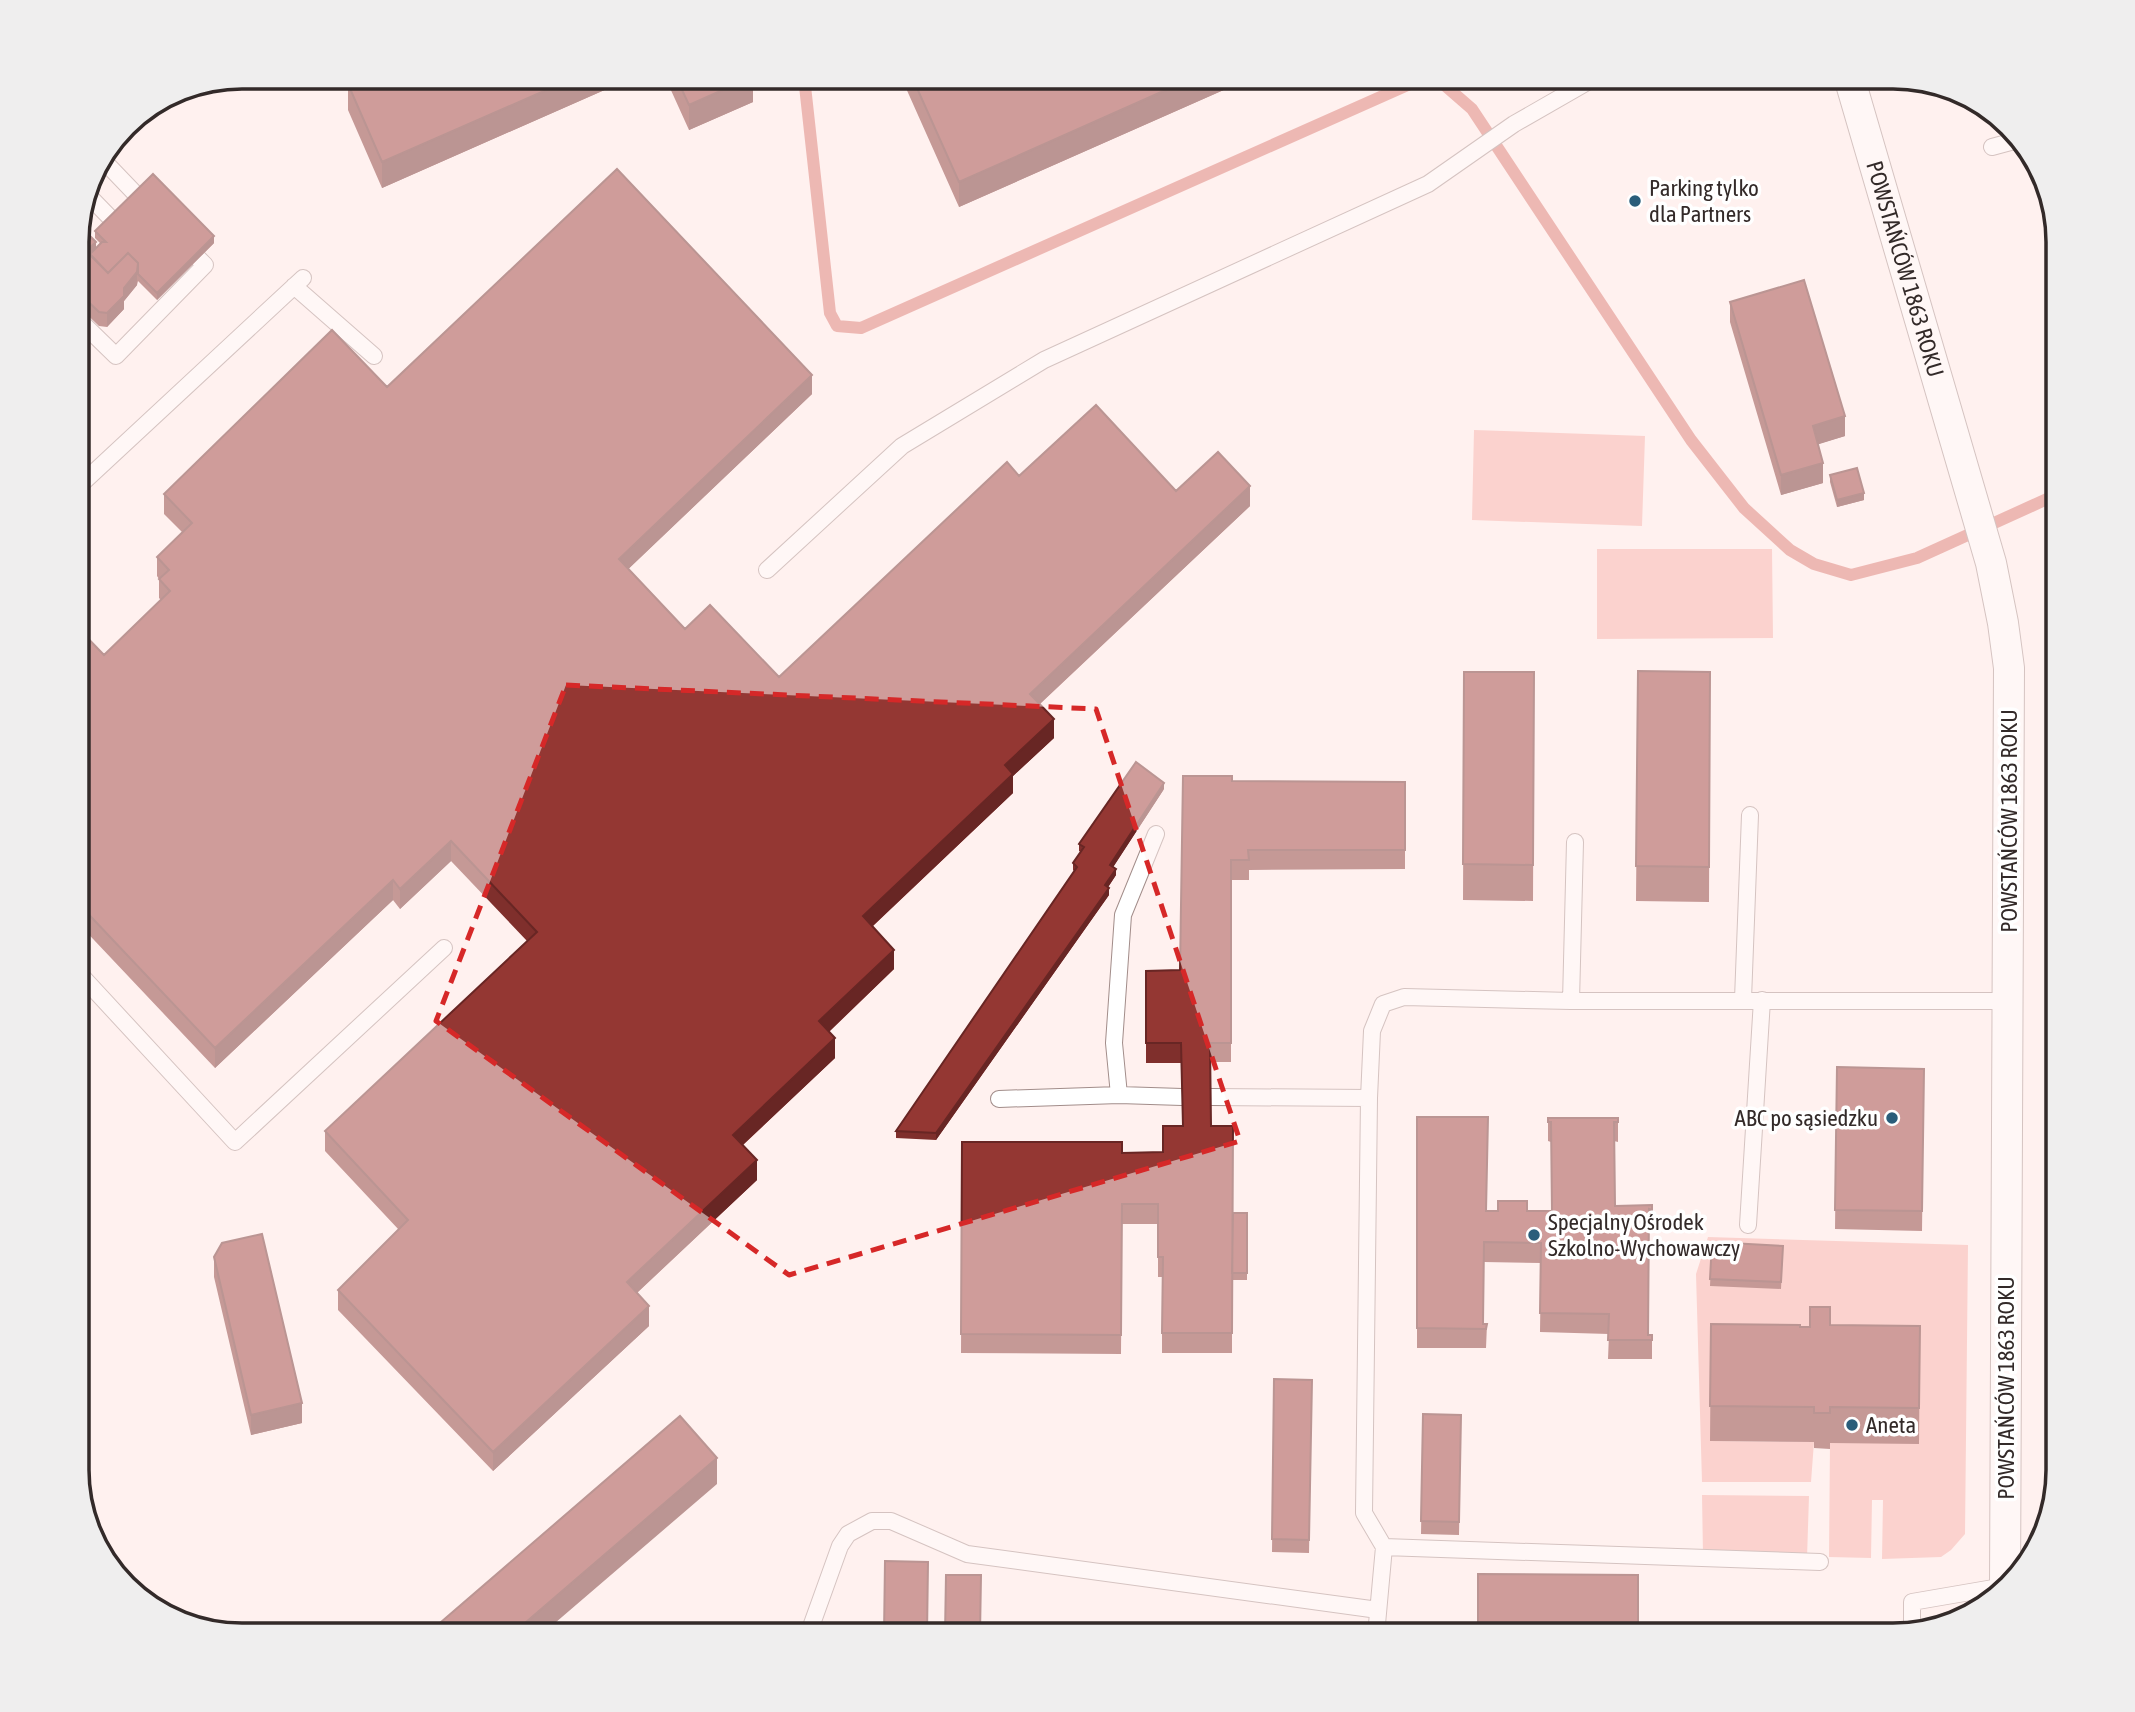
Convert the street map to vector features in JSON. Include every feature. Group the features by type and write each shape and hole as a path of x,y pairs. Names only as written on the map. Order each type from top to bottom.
{"street":[{"name":"POWSTAŃCÓW 1863 ROKU","path":"1852,89 1991,563 2009,668 2005,1574"}],"lane":[{"path":"768,570 902,446 1044,360 1428,184 1514,124 1575,89"},
{"path":"1992,147 2008,143"},
{"path":"110,167 158,217"},
{"path":"94,202 134,242"},
{"path":"90,331 116,356 176,285 205,265 177,236"},
{"path":"90,476 299,282 374,356"},
{"path":"1743,999 1750,815"},
{"path":"1119,1095 1114,1043 1123,915 1156,834"},
{"path":"1571,1000 1575,842"},
{"path":"90,985 235,1142 444,948"},
{"path":"1377,1623 1384,1547 1364,1513 1369,1098 1372,1031 1383,1004 1404,997 2008,1001"},
{"path":"1748,1225 1762,1000"},
{"path":"999,1099 1119,1095 1182,1097"},
{"path":"1211,1097 1369,1098"},
{"path":"812,1623 840,1546 848,1534 872,1521 891,1521 967,1554 1378,1610"},
{"path":"1384,1547 1820,1562"},
{"path":"1912,1621 1912,1602 1987,1590"}],"highlighted area":[{"path":"566,685 1096,709 1240,1141 789,1275 436,1021"}],"shaded area":[{"path":"1474,430 1645,436 1642,526 1472,520"},
{"path":"1597,549 1772,549 1773,638 1597,639"},
{"path":"1708,1237 1968,1245 1965,1534 1951,1550 1941,1557 1882,1559 1883,1500 1872,1500 1871,1558 1829,1557 1830,1443 1920,1362 1710,1441 1814,1442 1811,1482 1702,1482 1696,1274"},
{"path":"1702,1495 1809,1496 1807,1558 1703,1555"}],"building":[{"path":"1167,89 959,182 918,90"},
{"path":"351,90 547,90 382,162"},
{"path":"682,90 723,90 689,105"},
{"path":"617,169 812,375 619,559 685,629 710,605 779,677 1007,462 1019,476 1096,405 1176,491 1218,452 1250,486 1030,694 1054,719 1005,765 1013,774 863,916 894,950 819,1021 835,1038 733,1135 757,1160 627,1282 649,1306 493,1452 338,1290 408,1220 325,1131 537,932 451,841 400,889 393,880 215,1048 90,916 90,640 104,655 170,591 159,579 169,570 157,557 192,523 164,494 332,330 387,387"},
{"path":"153,174 214,236 157,293 138,274 138,263 128,253 108,273 90,254 102,242 106,242 95,231"},
{"path":"90,236 96,242 90,247"},
{"path":"128,253 138,263 137,272 124,288 124,296 107,313 99,312 90,303 90,255 108,273"},
{"path":"1804,280 1845,416 1813,426 1823,463 1781,475 1730,302"},
{"path":"1857,468 1864,493 1837,500 1830,475"},
{"path":"1638,671 1710,672 1709,867 1636,866"},
{"path":"1464,672 1534,672 1533,865 1463,864"},
{"path":"1136,762 1164,783 1110,865 1116,869 1105,885 1109,888 936,1133 896,1131 1077,867 1073,863 1084,847 1079,844"},
{"path":"1183,776 1232,776 1232,781 1405,782 1405,850 1248,850 1249,860 1231,860 1231,1043 1210,1043 1211,1126 1233,1126 1232,1333 1162,1333 1163,1257 1158,1257 1158,1204 1122,1204 1121,1335 961,1334 962,1142 1122,1142 1122,1153 1163,1152 1163,1126 1183,1126 1181,1043 1146,1043 1146,971 1180,970"},
{"path":"1837,1067 1924,1069 1922,1211 1835,1210"},
{"path":"1417,1117 1488,1117 1486,1211 1498,1211 1498,1201 1527,1201 1527,1211 1552,1211 1551,1122 1548,1122 1548,1118 1618,1118 1618,1122 1614,1122 1615,1206 1652,1205 1652,1210 1649,1209 1648,1335 1652,1335 1652,1340 1608,1340 1609,1314 1540,1313 1541,1243 1484,1242 1483,1324 1487,1324 1486,1329 1417,1328"},
{"path":"1233,1213 1247,1213 1247,1273 1232,1273"},
{"path":"262,1234 302,1403 251,1415 214,1257 222,1243"},
{"path":"1712,1242 1783,1246 1781,1282 1710,1279"},
{"path":"1810,1307 1830,1307 1830,1325 1920,1326 1919,1408 1830,1407 1830,1413 1814,1413 1814,1407 1710,1406 1711,1324 1810,1327"},
{"path":"1274,1379 1312,1380 1309,1540 1272,1539"},
{"path":"1423,1414 1461,1415 1459,1522 1421,1521"},
{"path":"680,1416 717,1458 525,1623 440,1623"},
{"path":"885,1561 928,1562 927,1623 884,1623"},
{"path":"1478,1574 1638,1575 1638,1623 1478,1623"},
{"path":"946,1575 981,1575 980,1623 945,1623"}],"waterway":[{"path":"805,90 830,313 837,326 861,328 1398,89"},
{"path":"1449,89 1472,109 1691,440 1744,508 1790,550 1814,564 1851,575 1917,558 2046,499"}],"place":[{"name":"Parking tylko dla Partners","path":"1635,201"},
{"name":"ABC po sąsiedzku","path":"1892,1118"},
{"name":"Specjalny Ośrodek Szkolno-Wychowawczy","path":"1534,1235"},
{"name":"Aneta","path":"1852,1425"}]}
